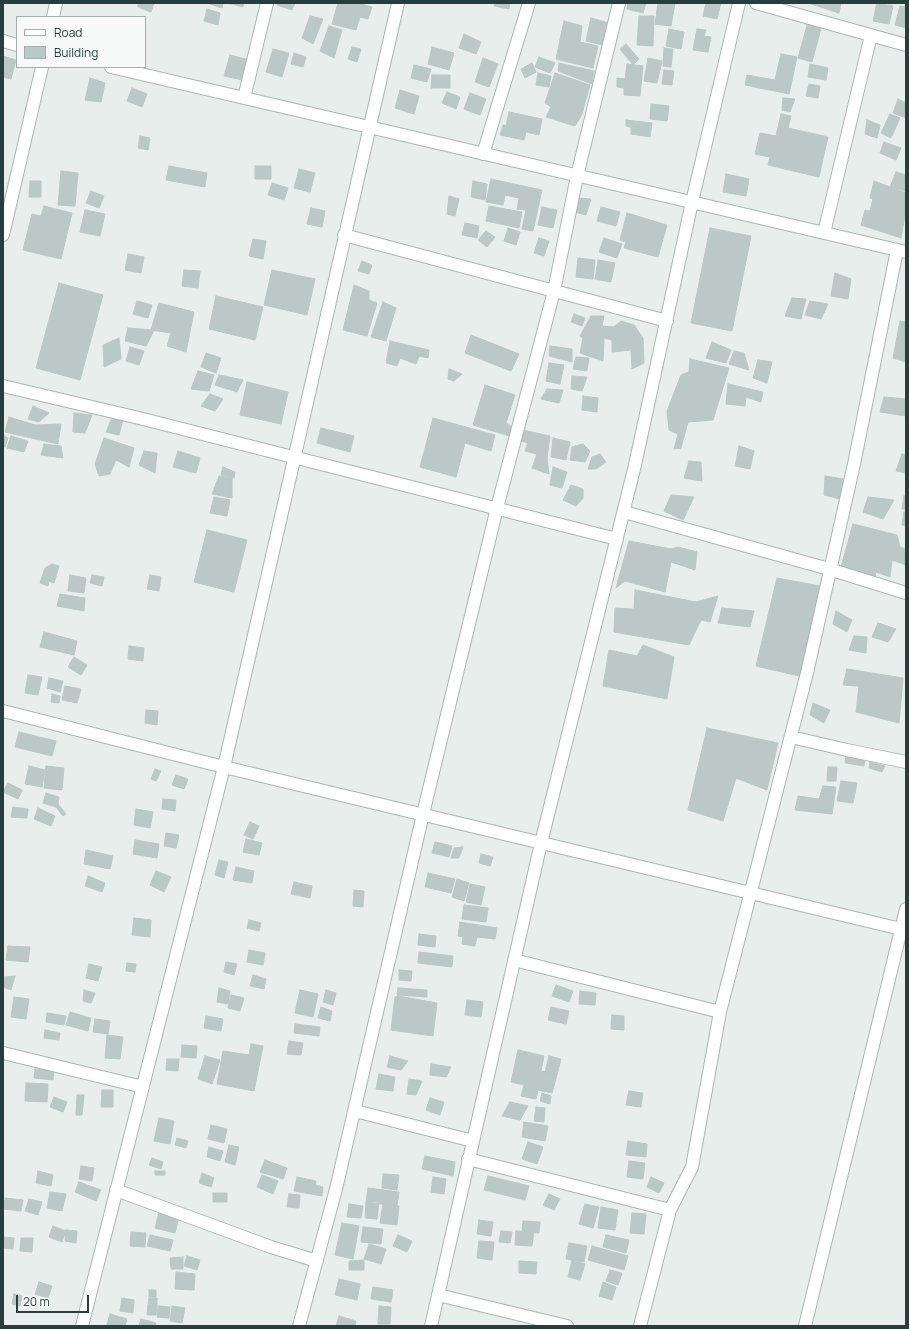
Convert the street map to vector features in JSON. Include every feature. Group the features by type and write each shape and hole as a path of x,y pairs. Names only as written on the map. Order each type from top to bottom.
{"street":[{"path":"53,16 56,3"},
{"path":"244,98 267,3"},
{"path":"82,1326 224,766 368,128 398,3"},
{"path":"483,154 529,3"},
{"path":"299,1326 355,1111 423,814 497,508 554,291 577,176 619,3"},
{"path":"431,1326 541,843 624,512 692,202 739,3"},
{"path":"756,3 906,45"},
{"path":"824,233 871,35"},
{"path":"3,41 16,44"},
{"path":"3,235 42,68"},
{"path":"115,68 901,251 854,464 791,736 720,1012 692,1167 670,1210 640,1326"},
{"path":"344,235 667,321"},
{"path":"3,386 294,457 617,539"},
{"path":"624,512 829,569 906,593"},
{"path":"3,711 541,843 901,929"},
{"path":"791,736 847,750 906,762"},
{"path":"805,1326 906,910"},
{"path":"514,960 720,1012"},
{"path":"3,1053 143,1088"},
{"path":"355,1111 473,1141"},
{"path":"468,1159 670,1210"},
{"path":"116,1190 271,1247 317,1261"},
{"path":"438,1295 567,1326"}],"building":[{"path":"138,3 154,3 151,12 138,7"},
{"path":"207,3 223,3 222,8"},
{"path":"228,3 244,3 243,7"},
{"path":"278,3 295,3 292,10 277,5"},
{"path":"338,3 365,3 364,5 372,7 368,19 360,17 356,30 332,24"},
{"path":"495,3 510,3 509,9 494,6"},
{"path":"628,3 646,3 643,13 627,9"},
{"path":"658,3 675,3 671,26 655,24"},
{"path":"706,3 721,3 717,19 703,16"},
{"path":"808,3 841,3 839,13"},
{"path":"877,3 893,6 889,24 873,21"},
{"path":"900,6 906,7 906,28 895,25"},
{"path":"207,9 220,13 218,25 204,21"},
{"path":"310,16 323,19 313,44 302,38"},
{"path":"639,16 654,16 653,46 637,45"},
{"path":"591,18 609,23 603,45 586,41"},
{"path":"564,21 582,26 580,42 598,46 593,68 556,59"},
{"path":"808,22 822,25 812,62 798,58"},
{"path":"329,26 342,30 334,58 320,51"},
{"path":"669,29 684,32 681,49 666,46"},
{"path":"697,29 706,30 704,36 711,37 708,52 693,50"},
{"path":"464,34 481,42 476,54 459,48"},
{"path":"626,44 639,59 633,65 620,49"},
{"path":"352,47 361,49 357,62 348,59"},
{"path":"432,47 454,53 449,70 428,64"},
{"path":"664,48 673,49 671,67 663,66"},
{"path":"273,49 289,53 282,77 266,72"},
{"path":"294,53 306,57 303,67 291,64"},
{"path":"781,54 797,57 789,94 745,85 747,75 775,80"},
{"path":"230,55 249,60 243,80 224,76"},
{"path":"3,56 16,60 11,79 3,77"},
{"path":"539,57 555,63 550,73 535,67"},
{"path":"483,58 498,64 489,87 475,82"},
{"path":"648,58 662,61 657,83 644,81"},
{"path":"532,63 536,72 525,78 521,69"},
{"path":"559,63 594,71 592,84 558,71"},
{"path":"627,64 643,66 640,96 624,95 624,88 617,87 617,78 625,79"},
{"path":"810,64 828,68 826,80 808,77"},
{"path":"414,65 431,69 427,82 411,78"},
{"path":"664,70 674,71 672,85 662,84"},
{"path":"538,73 551,76 549,87 536,85"},
{"path":"555,73 590,85 582,114 575,126 546,117 551,107 545,103"},
{"path":"432,75 450,75 450,88 431,88"},
{"path":"90,78 105,83 101,102 85,100"},
{"path":"809,84 820,86 818,98 806,96"},
{"path":"132,88 147,94 142,107 127,101"},
{"path":"400,90 419,96 414,114 395,108"},
{"path":"447,92 460,97 456,109 442,103"},
{"path":"470,93 486,99 480,115 464,109"},
{"path":"783,98 795,99 790,112 782,110"},
{"path":"898,99 906,103 906,118 893,113"},
{"path":"651,104 669,106 667,121 650,119"},
{"path":"509,112 542,119 539,135 526,132 524,140 500,135 503,125 506,126"},
{"path":"781,114 791,116 788,128 828,137 819,177 768,165 770,157 755,154 760,133 776,136"},
{"path":"890,114 900,118 891,138 881,133"},
{"path":"626,120 652,123 650,137 631,134 631,127 626,126"},
{"path":"867,120 880,125 877,138 865,134"},
{"path":"140,136 150,138 148,150 138,148"},
{"path":"884,142 901,148 896,160 880,153"},
{"path":"169,166 207,173 205,187 166,180"},
{"path":"255,166 271,166 271,179 255,179"},
{"path":"299,169 315,173 310,192 294,188"},
{"path":"61,171 78,173 75,206 58,205"},
{"path":"896,172 906,175 906,191 890,187"},
{"path":"726,174 749,179 746,196 723,192"},
{"path":"491,179 542,190 533,231 522,229 526,210 517,209 519,198 505,195 503,205 486,202"},
{"path":"30,181 41,181 41,197 29,197"},
{"path":"473,181 487,184 485,200 471,197"},
{"path":"874,181 906,193 906,209 901,238 861,225 865,210 870,211 873,199 870,198"},
{"path":"272,183 288,188 284,200 268,195"},
{"path":"91,191 104,196 99,208 86,203"},
{"path":"449,196 459,199 455,216 447,214"},
{"path":"578,198 591,199 586,215 575,212"},
{"path":"44,206 72,213 61,259 23,250 32,214 41,216"},
{"path":"489,206 522,212 519,228 486,221"},
{"path":"542,207 557,210 553,228 538,225"},
{"path":"601,207 620,212 616,226 597,221"},
{"path":"311,208 325,211 322,227 307,224"},
{"path":"85,210 105,214 100,236 80,232"},
{"path":"627,213 667,225 658,257 624,248 626,242 620,240"},
{"path":"465,223 479,226 477,238 462,235"},
{"path":"508,228 520,232 516,245 504,241"},
{"path":"710,228 751,236 732,331 691,323"},
{"path":"486,231 495,237 487,247 478,240"},
{"path":"539,238 549,241 544,256 534,253"},
{"path":"604,238 622,244 617,258 599,252"},
{"path":"253,239 266,241 263,259 249,256"},
{"path":"128,254 144,257 141,273 125,270"},
{"path":"578,258 595,260 593,279 576,277"},
{"path":"598,260 615,263 611,282 595,279"},
{"path":"362,261 372,265 369,274 358,271"},
{"path":"184,270 200,271 198,288 182,286"},
{"path":"272,270 315,279 307,315 264,305"},
{"path":"835,273 851,279 848,299 831,296"},
{"path":"59,283 103,295 80,380 36,368"},
{"path":"354,285 369,291 369,300 377,303 367,336 343,330"},
{"path":"216,296 263,307 255,340 209,329"},
{"path":"792,298 806,299 801,319 785,316"},
{"path":"137,301 152,305 148,318 133,314"},
{"path":"810,301 828,304 821,319 805,315"},
{"path":"383,302 396,308 386,341 371,337"},
{"path":"159,303 194,312 186,352 167,346 171,333 151,330"},
{"path":"574,314 585,318 582,326 571,322"},
{"path":"591,316 604,316 602,326 614,327 621,321 634,325 643,338 644,363 632,369 631,350 612,352 612,340 604,338 603,361 580,353 583,338 580,336"},
{"path":"900,321 906,322 906,362 893,358"},
{"path":"128,328 154,330 146,346 125,341"},
{"path":"471,335 519,354 511,371 465,353"},
{"path":"119,338 121,359 104,367 103,345"},
{"path":"390,341 429,350 428,358 419,356 416,364 400,358 397,366 386,363"},
{"path":"712,342 731,350 726,363 706,358"},
{"path":"550,346 572,349 572,362 549,356"},
{"path":"130,347 144,351 139,365 126,361"},
{"path":"734,351 744,353 749,370 729,364"},
{"path":"206,353 221,358 216,373 201,367"},
{"path":"576,357 589,358 587,371 573,369"},
{"path":"690,359 729,368 713,420 688,422 681,448 674,449 678,434 669,430 667,411 681,375 689,372"},
{"path":"758,360 772,362 767,383 753,378"},
{"path":"549,363 564,365 560,384 546,381"},
{"path":"449,369 462,374 454,381 448,379"},
{"path":"198,371 214,375 209,391 191,389"},
{"path":"219,375 243,380 237,392 215,385"},
{"path":"572,376 587,377 582,391 571,389"},
{"path":"247,382 288,392 281,424 240,415"},
{"path":"728,384 763,392 761,402 746,397 745,406 726,404"},
{"path":"485,385 515,395 506,423 518,431 516,438 473,425"},
{"path":"547,389 563,390 559,403 541,399"},
{"path":"210,394 223,399 215,411 201,406"},
{"path":"583,396 598,398 597,412 582,410"},
{"path":"884,397 906,399 906,416 880,412"},
{"path":"33,406 49,413 39,422 28,419"},
{"path":"74,413 92,415 85,433 73,432"},
{"path":"9,417 35,425 61,424 58,444 5,432"},
{"path":"433,418 495,435 491,451 465,443 456,477 420,467"},
{"path":"123,419 119,435 106,432 111,420"},
{"path":"321,428 354,436 350,452 317,443"},
{"path":"523,430 550,436 547,458 549,474 532,468 537,454 525,451 528,443 521,441"},
{"path":"3,435 8,438 5,447 3,447"},
{"path":"11,436 28,441 24,452 7,448"},
{"path":"104,438 134,448 129,467 116,460 110,474 99,476 95,464"},
{"path":"553,438 570,442 566,460 551,457"},
{"path":"44,444 61,446 63,458 41,455"},
{"path":"583,444 590,451 585,462 570,460 572,447"},
{"path":"739,446 754,451 750,469 735,466"},
{"path":"144,451 157,453 155,473 139,465"},
{"path":"178,451 200,458 196,473 173,467"},
{"path":"600,454 606,462 596,469 588,469 592,457"},
{"path":"902,454 906,455 906,473 896,471"},
{"path":"689,461 701,462 702,481 684,478"},
{"path":"223,467 235,472 234,478 221,475"},
{"path":"553,467 567,472 562,488 550,485"},
{"path":"219,476 232,478 232,498 212,494"},
{"path":"825,476 843,479 840,499 824,495"},
{"path":"571,485 583,489 583,498 576,506 563,500"},
{"path":"671,495 694,497 683,520 664,511"},
{"path":"904,496 906,496 906,509 902,509"},
{"path":"214,497 230,500 227,516 210,513"},
{"path":"868,497 894,500 883,519 863,512"},
{"path":"904,512 906,512 906,526 902,525"},
{"path":"853,524 897,535 900,547 906,549 906,565 892,560 890,577 876,572 875,578 841,567"},
{"path":"207,530 247,540 234,592 194,582"},
{"path":"629,541 671,549 678,547 697,552 695,570 671,562 665,592 625,581 616,588"},
{"path":"52,564 59,566 54,583 49,581 48,586 40,583 45,568"},
{"path":"70,575 86,578 84,593 68,591"},
{"path":"92,575 104,577 102,586 90,583"},
{"path":"150,575 161,577 159,591 147,589"},
{"path":"777,578 820,586 799,676 756,666"},
{"path":"635,590 696,602 718,596 710,622 701,620 689,645 614,632 615,608 634,609"},
{"path":"60,594 85,598 84,611 57,606"},
{"path":"722,608 754,611 750,627 718,623"},
{"path":"836,611 852,620 847,632 833,624"},
{"path":"878,623 896,629 888,642 872,637"},
{"path":"44,632 77,641 74,655 40,647"},
{"path":"854,636 867,637 866,653 849,650"},
{"path":"643,645 674,657 667,699 603,686 609,650 637,656"},
{"path":"129,646 144,648 143,661 128,659"},
{"path":"74,657 87,665 81,675 68,667"},
{"path":"847,669 903,678 899,723 856,712 859,686 843,685"},
{"path":"28,675 42,677 38,695 25,693"},
{"path":"49,678 63,681 60,692 47,688"},
{"path":"65,686 81,689 77,703 62,700"},
{"path":"52,694 60,696 59,703 51,702"},
{"path":"813,703 830,710 824,723 810,715"},
{"path":"146,710 158,711 157,725 145,723"},
{"path":"707,728 778,743 767,790 736,778 723,821 688,810"},
{"path":"19,732 56,741 52,756 15,747"},
{"path":"846,756 865,759 864,766 845,763"},
{"path":"870,762 885,766 882,772 869,768"},
{"path":"29,766 45,770 42,787 25,784"},
{"path":"46,766 64,768 62,790 44,788"},
{"path":"828,767 837,767 836,781 827,781"},
{"path":"155,769 161,771 156,781 151,779"},
{"path":"176,775 188,779 184,789 172,785"},
{"path":"841,781 857,783 853,803 837,801"},
{"path":"8,783 22,790 18,799 3,792"},
{"path":"823,786 836,787 832,814 795,810 798,796 819,799"},
{"path":"46,793 59,797 58,804 66,814 63,816 56,807 43,803"},
{"path":"163,799 176,800 175,811 162,809"},
{"path":"13,807 28,809 27,818 11,817"},
{"path":"38,808 55,816 51,826 34,819"},
{"path":"136,809 153,812 150,828 134,825"},
{"path":"250,822 259,826 253,839 244,835"},
{"path":"166,833 179,835 176,848 164,846"},
{"path":"246,839 262,843 259,855 243,852"},
{"path":"135,840 159,844 157,858 133,854"},
{"path":"435,842 452,846 449,857 432,853"},
{"path":"463,847 459,858 451,858 454,848"},
{"path":"86,850 113,856 110,869 84,864"},
{"path":"481,854 493,857 490,866 479,863"},
{"path":"219,860 228,862 224,878 215,875"},
{"path":"236,867 254,871 252,883 233,880"},
{"path":"156,871 171,877 164,892 150,885"},
{"path":"428,873 455,879 451,893 425,887"},
{"path":"88,876 105,883 102,892 85,886"},
{"path":"457,879 469,883 464,901 452,897"},
{"path":"294,882 312,886 310,898 291,894"},
{"path":"470,884 485,887 481,905 466,902"},
{"path":"354,890 364,891 363,907 353,906"},
{"path":"464,905 488,908 486,922 462,919"},
{"path":"134,918 151,920 150,937 132,935"},
{"path":"249,920 261,923 259,931 247,928"},
{"path":"460,922 497,928 495,939 477,937 475,946 462,944 463,937 458,936"},
{"path":"419,934 436,936 435,947 418,945"},
{"path":"8,946 30,947 28,962 6,960"},
{"path":"249,950 265,953 263,965 247,962"},
{"path":"419,952 453,956 452,967 418,963"},
{"path":"226,962 237,964 234,975 224,972"},
{"path":"127,963 136,964 135,972 126,971"},
{"path":"89,964 102,967 98,981 86,978"},
{"path":"399,970 412,971 411,981 399,980"},
{"path":"253,975 266,979 264,989 250,986"},
{"path":"15,976 11,990 3,987 3,977"},
{"path":"556,985 573,991 569,1002 552,996"},
{"path":"219,988 230,991 228,1004 217,1002"},
{"path":"398,988 427,990 427,997 397,995"},
{"path":"84,990 95,993 91,1003 83,1001"},
{"path":"300,990 318,994 313,1017 295,1013"},
{"path":"326,990 336,993 333,1005 323,1002"},
{"path":"580,991 596,993 595,1005 579,1004"},
{"path":"231,995 244,998 240,1011 228,1008"},
{"path":"398,996 437,1003 433,1036 391,1030 395,997"},
{"path":"14,997 29,999 26,1019 11,1017"},
{"path":"467,1000 483,1002 481,1017 465,1015"},
{"path":"321,1007 332,1011 330,1021 318,1018"},
{"path":"551,1007 569,1011 566,1024 548,1020"},
{"path":"70,1012 91,1018 88,1031 66,1025"},
{"path":"47,1013 66,1016 64,1025 46,1022"},
{"path":"612,1015 624,1016 624,1030 611,1029"},
{"path":"206,1016 223,1019 221,1031 204,1028"},
{"path":"95,1019 110,1021 108,1034 93,1032"},
{"path":"295,1024 320,1027 319,1036 294,1033"},
{"path":"45,1030 60,1033 59,1040 44,1038"},
{"path":"107,1035 123,1037 120,1059 105,1058"},
{"path":"289,1041 303,1043 301,1055 287,1054"},
{"path":"251,1044 263,1046 254,1091 217,1084 223,1051 249,1055"},
{"path":"182,1045 197,1046 196,1058 181,1057"},
{"path":"518,1050 544,1056 541,1071 557,1075 552,1093 538,1090 536,1099 521,1096 524,1085 511,1082"},
{"path":"205,1056 220,1060 212,1084 198,1079"},
{"path":"390,1056 408,1061 401,1070 387,1067"},
{"path":"549,1056 561,1059 557,1075 545,1072"},
{"path":"167,1059 179,1059 178,1071 166,1070"},
{"path":"431,1064 451,1067 446,1077 430,1075"},
{"path":"35,1069 54,1071 53,1080 34,1078"},
{"path":"379,1074 395,1077 393,1091 376,1089"},
{"path":"409,1079 422,1081 416,1095 407,1094"},
{"path":"26,1083 48,1084 47,1102 25,1101"},
{"path":"102,1090 113,1090 113,1107 101,1107"},
{"path":"629,1091 643,1093 641,1107 626,1105"},
{"path":"542,1093 551,1096 550,1104 540,1101"},
{"path":"77,1095 84,1095 82,1115 76,1115"},
{"path":"54,1097 67,1102 63,1112 50,1107"},
{"path":"430,1098 444,1102 440,1115 426,1110"},
{"path":"510,1102 528,1106 520,1120 502,1116"},
{"path":"536,1107 545,1108 544,1122 534,1121"},
{"path":"159,1118 174,1121 170,1144 154,1141"},
{"path":"524,1122 548,1126 545,1141 522,1137"},
{"path":"211,1125 227,1129 224,1143 208,1139"},
{"path":"177,1138 188,1141 186,1148 175,1145"},
{"path":"628,1141 647,1144 646,1157 626,1155"},
{"path":"528,1142 543,1147 537,1164 522,1159"},
{"path":"229,1145 239,1147 235,1165 225,1162"},
{"path":"209,1147 223,1151 220,1161 207,1157"},
{"path":"425,1156 455,1162 453,1176 422,1169"},
{"path":"152,1158 163,1162 161,1169 149,1165"},
{"path":"265,1160 287,1168 283,1179 260,1172"},
{"path":"629,1161 645,1163 643,1179 627,1177"},
{"path":"81,1166 94,1168 92,1181 79,1179"},
{"path":"38,1171 53,1175 51,1186 36,1183"},
{"path":"155,1171 165,1171 165,1175 155,1175"},
{"path":"202,1173 214,1178 211,1187 199,1183"},
{"path":"383,1174 399,1175 397,1190 382,1188"},
{"path":"262,1175 278,1181 273,1194 257,1187"},
{"path":"488,1176 529,1186 525,1200 484,1190"},
{"path":"297,1177 316,1181 315,1185 323,1187 322,1196 294,1191"},
{"path":"433,1177 446,1179 444,1194 431,1192"},
{"path":"651,1177 664,1183 659,1193 647,1187"},
{"path":"79,1182 101,1190 96,1201 75,1192"},
{"path":"368,1188 399,1192 397,1206 366,1202"},
{"path":"50,1192 66,1194 62,1211 47,1208"},
{"path":"213,1193 227,1193 227,1202 213,1202"},
{"path":"289,1194 300,1195 299,1208 287,1207"},
{"path":"549,1194 560,1199 554,1210 543,1205"},
{"path":"5,1198 23,1200 21,1211 4,1209"},
{"path":"29,1199 42,1202 38,1215 25,1211"},
{"path":"366,1202 379,1202 377,1219 365,1218"},
{"path":"349,1204 363,1206 361,1218 347,1217"},
{"path":"383,1204 399,1206 397,1225 380,1223"},
{"path":"585,1204 599,1207 593,1228 579,1224"},
{"path":"601,1207 618,1210 615,1230 598,1228"},
{"path":"159,1212 179,1217 175,1233 155,1228"},
{"path":"632,1213 646,1214 644,1234 630,1233"},
{"path":"479,1220 493,1222 491,1236 477,1234"},
{"path":"523,1221 540,1222 539,1233 522,1232"},
{"path":"342,1223 359,1226 353,1259 335,1255"},
{"path":"53,1226 66,1231 62,1242 49,1237"},
{"path":"363,1227 383,1229 381,1244 361,1242"},
{"path":"66,1230 77,1231 76,1243 65,1241"},
{"path":"501,1231 512,1232 510,1243 499,1242"},
{"path":"516,1231 534,1232 532,1246 515,1245"},
{"path":"131,1232 146,1233 145,1247 130,1246"},
{"path":"150,1235 173,1240 170,1251 147,1246"},
{"path":"398,1235 412,1241 407,1252 393,1246"},
{"path":"606,1235 629,1240 626,1253 603,1247"},
{"path":"3,1237 14,1238 13,1249 3,1248"},
{"path":"21,1238 33,1238 32,1252 20,1251"},
{"path":"479,1241 494,1242 492,1260 477,1258"},
{"path":"569,1243 587,1246 584,1262 566,1259"},
{"path":"369,1244 386,1249 381,1264 364,1259"},
{"path":"592,1246 628,1256 624,1270 588,1260"},
{"path":"187,1256 200,1260 197,1270 184,1266"},
{"path":"183,1257 183,1269 171,1269 170,1258"},
{"path":"364,1260 364,1270 349,1270 349,1261"},
{"path":"572,1260 585,1264 580,1280 568,1277"},
{"path":"519,1261 537,1262 536,1274 519,1273"},
{"path":"610,1270 622,1273 618,1285 606,1281"},
{"path":"176,1272 195,1274 194,1290 175,1289"},
{"path":"339,1279 360,1284 357,1300 335,1295"},
{"path":"39,1282 52,1286 48,1298 35,1294"},
{"path":"603,1282 616,1287 612,1300 599,1296"},
{"path":"373,1287 393,1290 391,1302 371,1299"},
{"path":"149,1290 156,1290 156,1297 149,1297"},
{"path":"14,1294 22,1296 20,1306 12,1304"},
{"path":"122,1298 134,1300 133,1313 120,1311"},
{"path":"149,1298 157,1298 157,1305 148,1304"},
{"path":"148,1305 157,1305 156,1315 147,1315"},
{"path":"158,1306 170,1307 169,1318 157,1317"},
{"path":"172,1306 185,1308 182,1323 170,1321"},
{"path":"379,1306 391,1307 390,1324 378,1324"},
{"path":"110,1314 127,1319 125,1326 107,1325"},
{"path":"339,1316 356,1321 355,1326 336,1326"},
{"path":"141,1319 156,1323 155,1326 139,1326"}]}
